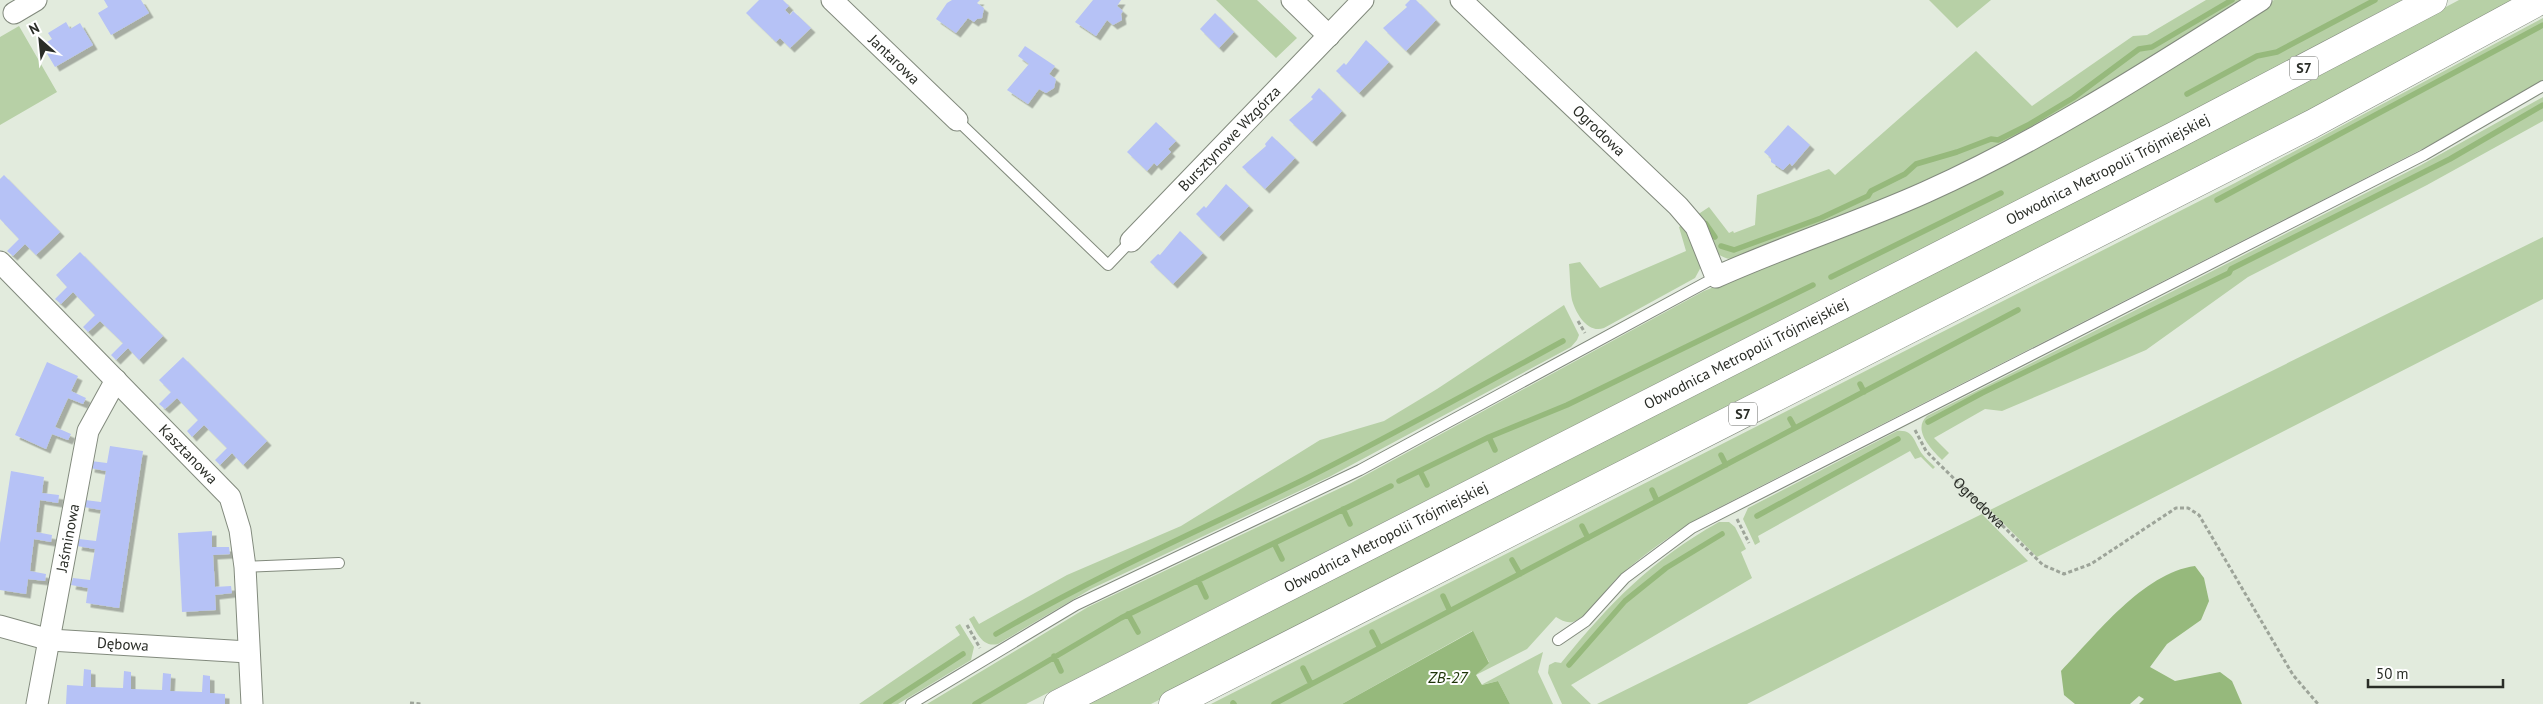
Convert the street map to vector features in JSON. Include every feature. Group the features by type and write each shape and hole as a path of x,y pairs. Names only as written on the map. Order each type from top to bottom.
{"highway":[{"name":"Obwodnica Metropolii Trójmiejskiej","path":"1058,704 2166,141 2433,0"},
{"name":"S7","path":"1173,704 2312,124 2541,0"}],"street":[{"path":"14,13 36,0"},
{"name":"Jantarowa","path":"832,0 957,120"},
{"path":"1292,0 1328,36"},
{"name":"Bursztynowe Wzgórza","path":"1131,241 1363,0"},
{"name":"Ogrodowa","path":"1461,0 1678,206 1696,227 1716,277"},
{"path":"1716,277 1928,192 2034,140 2129,84 2261,0"},
{"name":"Kasztanowa","path":"0,262 230,497 240,530 245,566 252,704"},
{"name":"Jaśminowa","path":"37,704 88,431 116,380"},
{"name":"Dębowa","path":"0,626 50,640 248,652"}],"lane":[{"path":"1558,640 1586,621 1625,578 1692,528 2424,155 2543,86"},
{"path":"957,120 1108,265 1131,241"},
{"path":"911,704 1092,597 1275,512 1360,470 1716,277"},
{"path":"245,566 339,563"}],"path":[{"name":"Ogrodowa","path":"1909,418 1926,451 2043,565 2064,574 2091,564 2176,508 2188,508 2199,515 2293,675 2318,704"},
{"path":"1731,508 1749,543"},
{"path":"967,626 987,659"},
{"path":"410,704 421,704"}],"shaded area":[{"path":"1216,0 1257,0 1297,38 1276,58"},
{"path":"1929,0 1991,0 1957,28"},
{"path":"2206,0 2246,0 2141,68 1927,184 1731,259 1718,254 1712,249 1694,217 1709,207 1729,233 1755,225 1757,195 1829,169 1835,175 1976,51 2032,106 2133,36 2147,35"},
{"path":"2274,0 2402,0 2191,112 1026,704 927,704 1088,607 1351,483 1704,291 1877,221 2234,25"},
{"path":"2459,0 2520,0 2249,145 1151,704 1086,704 2354,56"},
{"path":"2543,18 2543,81 2428,146 1708,513 1638,560 1617,578 1583,616 1569,622 1556,617 1527,649 1476,675 1489,662 1472,631 1342,704 1211,704 2235,183"},
{"path":"19,26 57,92 0,125 0,37"},
{"path":"2543,97 2543,121 2427,185 2248,277 2146,350 2002,411 1985,409 1934,438 1949,453 1942,460 1928,445 1921,427 1927,416 2421,165"},
{"path":"1687,222 1701,267 1695,278 1604,328 1593,328 1584,322 1576,311 1572,300 1569,264 1580,262 1600,288 1686,251 1679,227"},
{"path":"2543,237 2543,299 2037,557 1990,510"},
{"path":"1564,305 1579,335 1571,347 1329,477 1091,589 998,644 992,645 983,641 969,619 974,616 979,624 1067,575 1181,526 1320,440 1384,421 1437,389"},
{"path":"1897,431 1907,432 1911,435 1923,455 1935,467 1933,469 1921,457 1915,459 1910,451 1758,536 1760,542 1755,545 1743,519 1748,508"},
{"path":"1982,514 2028,561 1747,704 1597,704"},
{"path":"1719,522 1729,522 1735,527 1746,549 1741,552 1752,578 1571,685 1591,704 1562,704 1548,673 1549,665 1555,662 1561,663 1614,602 1652,568 1672,552"},
{"path":"960,624 974,647 971,660 898,704 859,704 960,635 955,627"},
{"path":"1543,652 1538,672 1553,704 1510,704 1498,681 1481,685"}],"water":[{"path":"2195,566 2204,578 2209,601 2201,620 2167,644 2150,667 2175,681 2220,672 2232,681 2242,704 2139,704 2144,699 2139,696 2130,704 2075,704 2064,695 2061,671 2105,624 2139,593 2157,580 2176,571"},
{"name":"ZB-27","path":"1473,631 1489,663 1476,675 1482,685 1498,681 1510,704 1342,704"}],"building":[{"path":"104,0 141,0 149,13 111,35 98,13 108,7"},
{"path":"759,0 783,0 789,6 785,10 790,15 793,11 811,28 790,48 780,38 776,42 746,13"},
{"path":"952,0 980,0 977,3 984,8 982,18 974,22 968,18 956,33 936,19 947,3"},
{"path":"1093,0 1121,0 1117,6 1123,11 1121,14 1122,20 1113,25 1107,20 1096,36 1075,22"},
{"path":"1410,0 1416,0 1436,20 1406,51 1383,28 1407,7 1405,5"},
{"path":"1215,13 1234,32 1219,48 1200,29"},
{"path":"66,22 70,29 80,23 93,45 55,67 42,45 52,39 48,33"},
{"path":"1366,40 1389,62 1359,93 1336,71 1344,63 1346,65"},
{"path":"1025,46 1055,66 1049,74 1056,79 1054,88 1046,93 1039,89 1028,104 1007,90 1029,64 1018,56"},
{"path":"1319,88 1342,111 1312,142 1289,120 1313,99 1311,97"},
{"path":"1156,122 1176,141 1168,149 1171,152 1157,166 1154,163 1147,171 1127,152"},
{"path":"1788,125 1810,145 1792,166 1790,163 1783,170 1771,162 1771,158 1764,152"},
{"path":"1272,136 1295,158 1265,189 1242,167 1266,146 1265,144"},
{"path":"4,175 60,232 36,255 25,244 13,256 7,251 19,239 0,219 0,179"},
{"path":"1226,184 1249,206 1219,237 1196,214 1204,206 1206,208"},
{"path":"1180,231 1203,253 1173,284 1150,262 1158,254 1160,255"},
{"path":"80,252 163,336 139,360 128,348 116,360 111,355 123,343 100,321 88,332 83,327 95,315 73,292 61,304 55,299 67,287 56,275"},
{"path":"183,357 267,441 243,465 232,453 220,465 215,460 227,448 204,425 192,437 187,431 198,420 177,398 165,409 159,404 171,392 159,380"},
{"path":"47,362 78,376 71,391 86,398 83,404 68,398 55,427 71,434 68,440 52,434 46,449 15,435"},
{"path":"110,446 143,451 119,608 86,603 88,588 71,585 73,578 90,580 95,549 77,546 79,539 96,541 101,510 84,507 85,500 101,502 106,471 90,468 91,461 107,463"},
{"path":"11,471 44,477 42,493 59,495 58,503 40,500 36,532 52,535 51,542 34,539 30,571 46,574 45,581 28,579 26,594 0,590 0,543"},
{"path":"212,531 212,547 229,547 230,554 213,555 215,587 231,586 232,593 215,595 216,610 182,612 178,533"},
{"path":"84,669 91,670 91,687 123,688 124,671 131,672 131,689 162,690 163,673 171,674 170,691 202,692 203,675 210,676 210,693 225,694 225,704 66,704 67,685 83,686"}],"waterway":[{"path":"1721,246 1734,250 1821,218 1868,196 1871,191 1905,174 1916,164 1957,152 1991,139 1998,140 2028,125 2073,98 2139,49 2152,47 2232,0"},
{"path":"2187,94 2257,56 2277,52 2375,0"},
{"path":"2217,200 2543,25"},
{"path":"1928,422 1982,393 2229,273 2231,269 2450,159 2543,105"},
{"path":"1831,277 2001,193"},
{"path":"1706,224 1715,237"},
{"path":"1399,481 1489,437 1567,405 1813,285"},
{"path":"1274,704 2018,310"},
{"path":"996,634 1071,592 1336,463 1563,341"},
{"path":"1860,384 1864,392"},
{"path":"1790,419 1795,428"},
{"path":"1489,437 1495,450"},
{"path":"1757,516 1898,439"},
{"path":"1721,455 1726,465"},
{"path":"1420,471 1427,485"},
{"path":"975,704 1121,618 1391,486"},
{"path":"1652,490 1657,501"},
{"path":"1343,509 1350,524"},
{"path":"1582,526 1588,538"},
{"path":"1569,665 1625,601 1666,568 1722,534"},
{"path":"1274,543 1282,559"},
{"path":"1512,560 1520,574"},
{"path":"1198,580 1206,597"},
{"path":"1443,596 1450,611"},
{"path":"1128,614 1138,632"},
{"path":"1372,632 1380,648"},
{"path":"886,704 963,654"},
{"path":"1054,656 1061,671"},
{"path":"1303,668 1311,684"}]}
